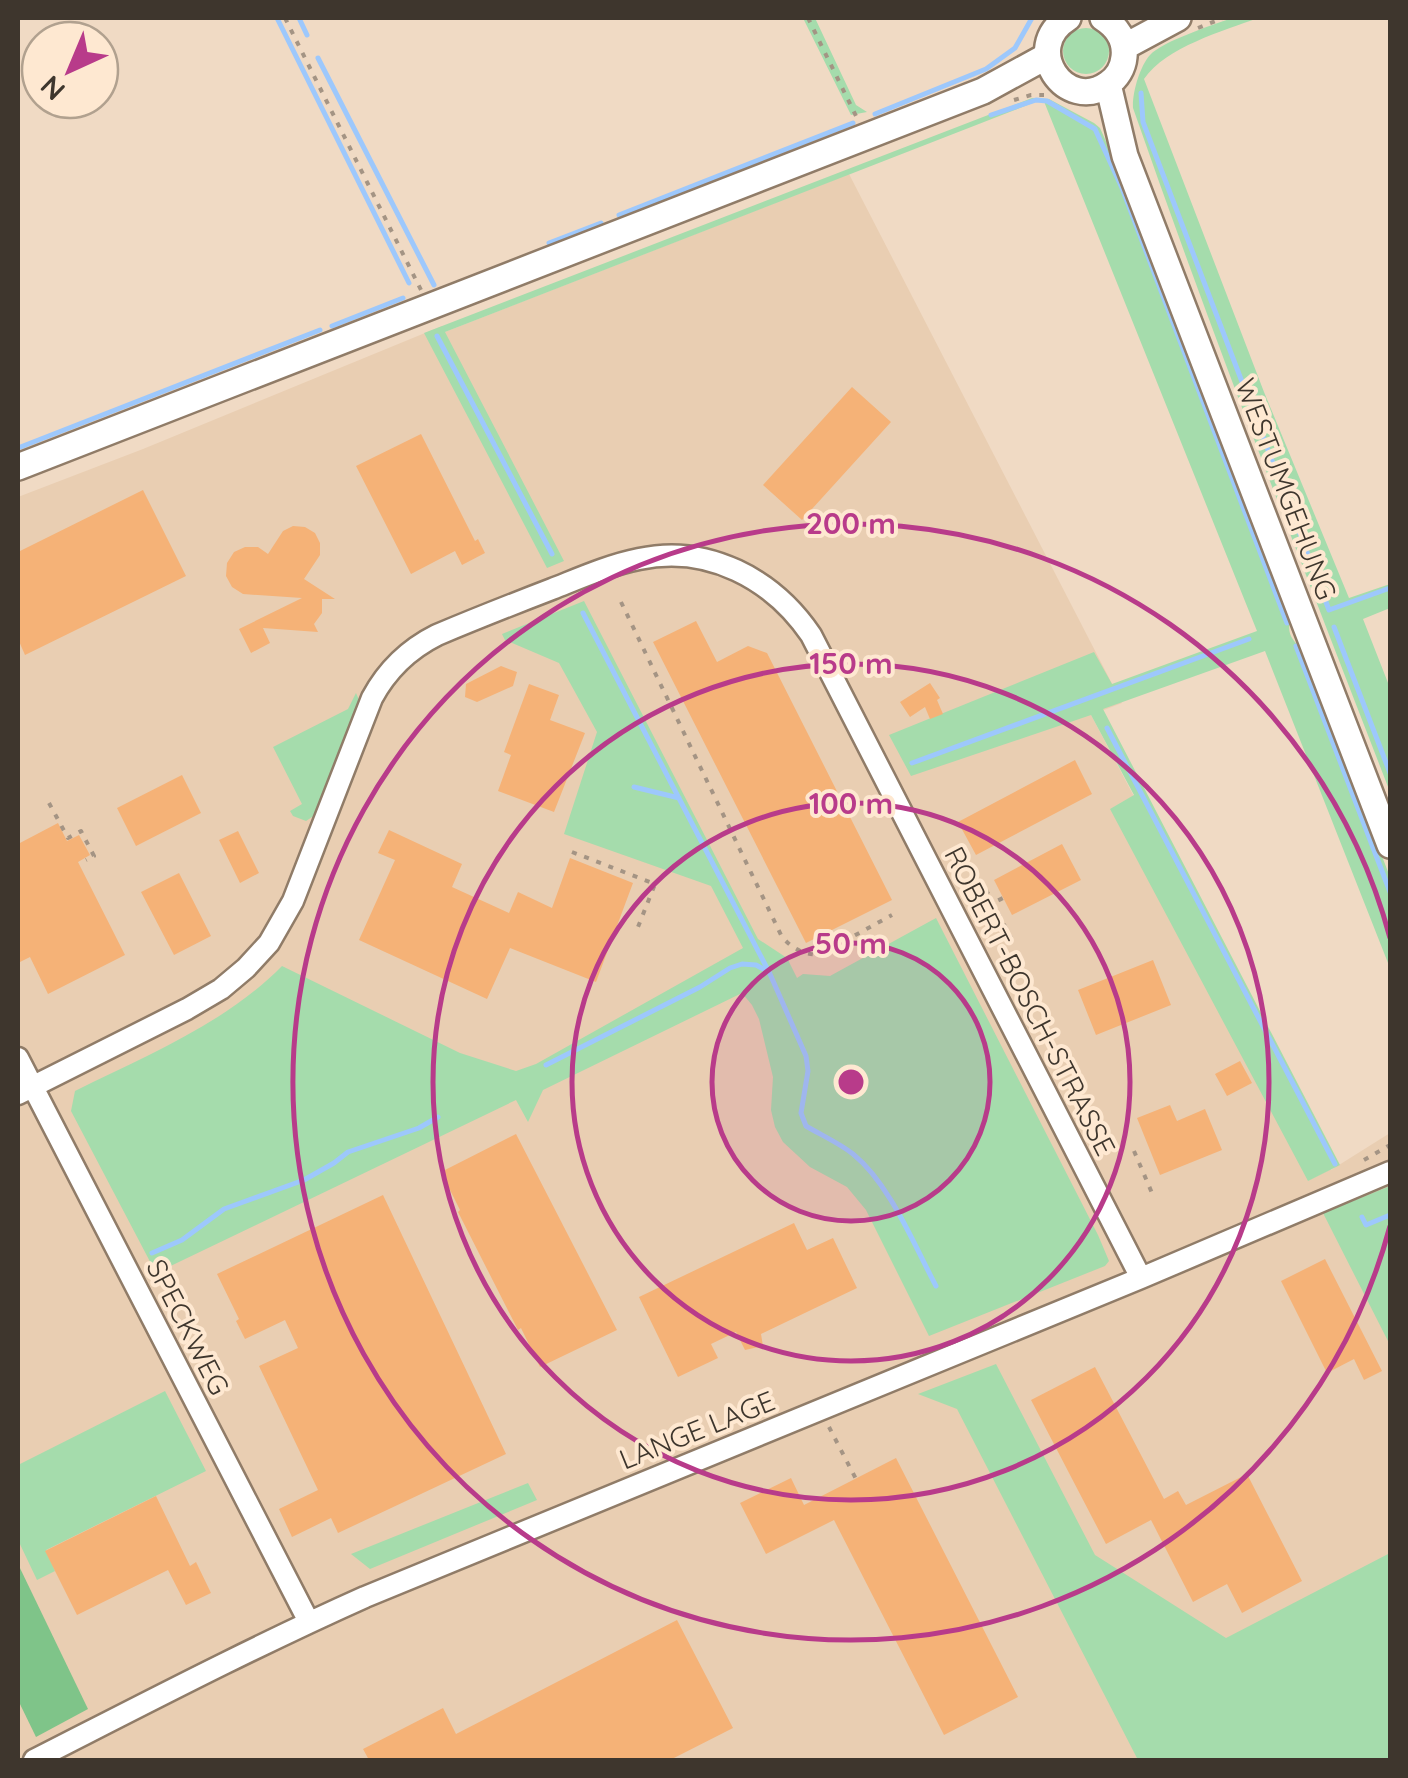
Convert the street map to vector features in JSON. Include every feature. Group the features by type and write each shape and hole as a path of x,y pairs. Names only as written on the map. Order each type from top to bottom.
{"main road":[{"path":"1068,18 1049,39 1051,65 1069,87 1098,87 1122,68 1114,31"},
{"path":"1114,31 1163,18"},
{"path":"1114,31 1178,18"},
{"path":"18,467 1051,65"},
{"name":"WESTUMGEHUNG","path":"1098,87 1390,844"}],"street":[{"name":"ROBERT-BOSCH-STRASSE","path":"25,1090 187,1010 235,979 257,957 292,901 368,704 383,678 406,654 437,634 606,568 643,558 679,556 715,562 772,592 811,635 1141,1278"},
{"name":"SPECKWEG","path":"18,1058 25,1090 309,1622"},
{"name":"LANGE LAGE","path":"34,1760 309,1622 1390,1172"}],"path":[{"path":"286,18 430,307"},
{"path":"808,18 866,137"},
{"path":"621,602 782,937 802,952 820,955 892,915"},
{"path":"49,802 68,838 81,831 94,856 86,860"},
{"path":"572,852 654,884 638,927"},
{"path":"978,884 979,888 984,886 1011,938"},
{"path":"958,921 1003,898"},
{"path":"1134,1150 1152,1194"},
{"path":"820,1409 856,1478"}],"shaded area":[{"path":"849,174 1122,703 1091,715 1331,1170 1390,1133 1390,1760 18,1760 18,497 442,326 445,332"}],"green space":[{"path":"803,18 815,18 856,105 867,112 851,115"},
{"path":"1232,18 1258,18 1181,49 1144,79 1264,392 1349,598 1390,584 1390,608 1363,619 1390,688 1390,792 1226,366 1133,108 1137,80 1150,55 1177,39"},
{"path":"1086,28 1102,35 1109,51 1102,67 1086,74 1070,67 1063,51 1070,35"},
{"path":"1032,98 1049,99 1100,128 1129,193 1290,620 1291,636 1302,649 1390,877 1390,968 1265,651 1103,709 1340,1165 1308,1181 1110,809 1134,795 1091,715 911,776 889,735 1094,652 1112,684 1257,631 1043,99 445,332 564,561 547,568 424,333"},
{"path":"584,601 758,939 787,958 797,978 803,974 830,976 936,918 1098,1235 1109,1261 1105,1266 929,1336 866,1210 847,1187 810,1167 783,1142 771,1110 773,1077 759,1019 742,993 543,1090 528,1122 516,1100 156,1273 71,1111 75,1091 210,1022 260,987 282,966 460,1053 516,1071 536,1064 743,948 711,886 564,834 597,732 559,663 505,640 502,634"},
{"path":"356,693 359,700 315,815 306,821 293,816 290,811 302,804 273,747 348,709"},
{"path":"1390,1186 1390,1345 1323,1213"},
{"path":"996,1364 1095,1555 1226,1638 1390,1553 1390,1760 1138,1760 957,1409 918,1394"},
{"path":"165,1391 206,1471 46,1550 55,1571 37,1580 18,1540 18,1465"},
{"path":"528,1483 537,1500 370,1569 351,1554"},
{"path":"18,1564 88,1709 36,1737 18,1700"}],"building":[{"path":"852,387 891,422 802,520 763,485"},
{"path":"421,434 475,541 478,539 485,553 462,565 455,551 411,574 356,466"},
{"path":"143,490 186,576 25,655 18,639 18,552"},
{"path":"293,526 315,533 320,543 320,555 304,579 335,599 322,599 322,613 314,624 318,632 263,628 270,643 251,653 239,629 302,598 243,594 232,587 226,576 227,563 234,552 245,547 258,547 268,554 283,531"},
{"path":"696,621 717,662 748,646 767,653 892,900 806,943 653,642"},
{"path":"501,666 517,672 513,686 477,702 465,697 466,684"},
{"path":"930,683 940,698 937,700 943,714 930,719 925,707 910,717 900,702"},
{"path":"529,684 559,695 550,720 585,733 554,812 498,791 511,755 504,752"},
{"path":"1075,760 1092,794 976,855 958,822"},
{"path":"182,775 201,813 136,846 117,808"},
{"path":"58,823 67,841 79,835 90,855 78,862 125,955 48,994 30,957 18,963 18,844"},
{"path":"389,830 462,864 452,887 509,913 518,892 552,908 570,858 633,883 596,982 510,948 487,999 359,940 395,860 378,853"},
{"path":"238,831 259,873 240,883 219,840"},
{"path":"1062,844 1081,880 1012,915 994,880"},
{"path":"179,873 211,936 174,955 141,892"},
{"path":"1153,960 1171,1005 1096,1035 1078,990"},
{"path":"1240,1061 1252,1083 1227,1096 1215,1074"},
{"path":"1170,1105 1177,1121 1205,1109 1222,1150 1160,1175 1137,1118"},
{"path":"516,1134 617,1330 540,1367 441,1172"},
{"path":"383,1195 506,1454 338,1533 331,1518 292,1537 279,1509 318,1490 259,1366 298,1348 285,1320 245,1339 217,1274"},
{"path":"794,1223 807,1250 833,1238 857,1288 761,1334 763,1346 745,1350 736,1332 711,1344 718,1358 678,1377 639,1297"},
{"path":"1325,1259 1382,1371 1364,1380 1354,1359 1327,1373 1281,1281"},
{"path":"1095,1367 1164,1499 1178,1491 1186,1505 1247,1474 1302,1581 1242,1613 1227,1584 1193,1602 1151,1520 1106,1544 1031,1400"},
{"path":"896,1458 1018,1697 944,1735 834,1520 766,1554 740,1503 791,1478 804,1505"},
{"path":"156,1496 190,1566 196,1562 211,1593 186,1605 168,1570 77,1615 45,1551"},
{"path":"677,1620 733,1728 670,1760 369,1760 363,1749 443,1708 456,1734"}],"waterway":[{"path":"277,18 409,283"},
{"path":"299,18 307,35"},
{"path":"875,114 986,69 1015,48 1032,18"},
{"path":"318,58 434,285"},
{"path":"1141,93 1143,122 1329,610 1390,588"},
{"path":"991,115 1036,100 1047,101 1095,129 1122,188 1287,623"},
{"path":"619,215 853,123"},
{"path":"549,243 601,223"},
{"path":"332,326 403,298"},
{"path":"18,448 320,330"},
{"path":"437,336 552,554"},
{"path":"583,613 770,974 806,1056 808,1071 801,1113 806,1126 853,1154 866,1167 900,1216 936,1286"},
{"path":"1334,627 1390,773"},
{"path":"912,763 1249,639"},
{"path":"1296,646 1390,892"},
{"path":"1107,728 1335,1164"},
{"path":"634,787 679,798"},
{"path":"546,1065 730,968 756,965 767,971"},
{"path":"152,1253 182,1240 224,1209 304,1180 348,1152 419,1128 438,1117"},
{"path":"1362,1217 1366,1225 1390,1215"}]}
